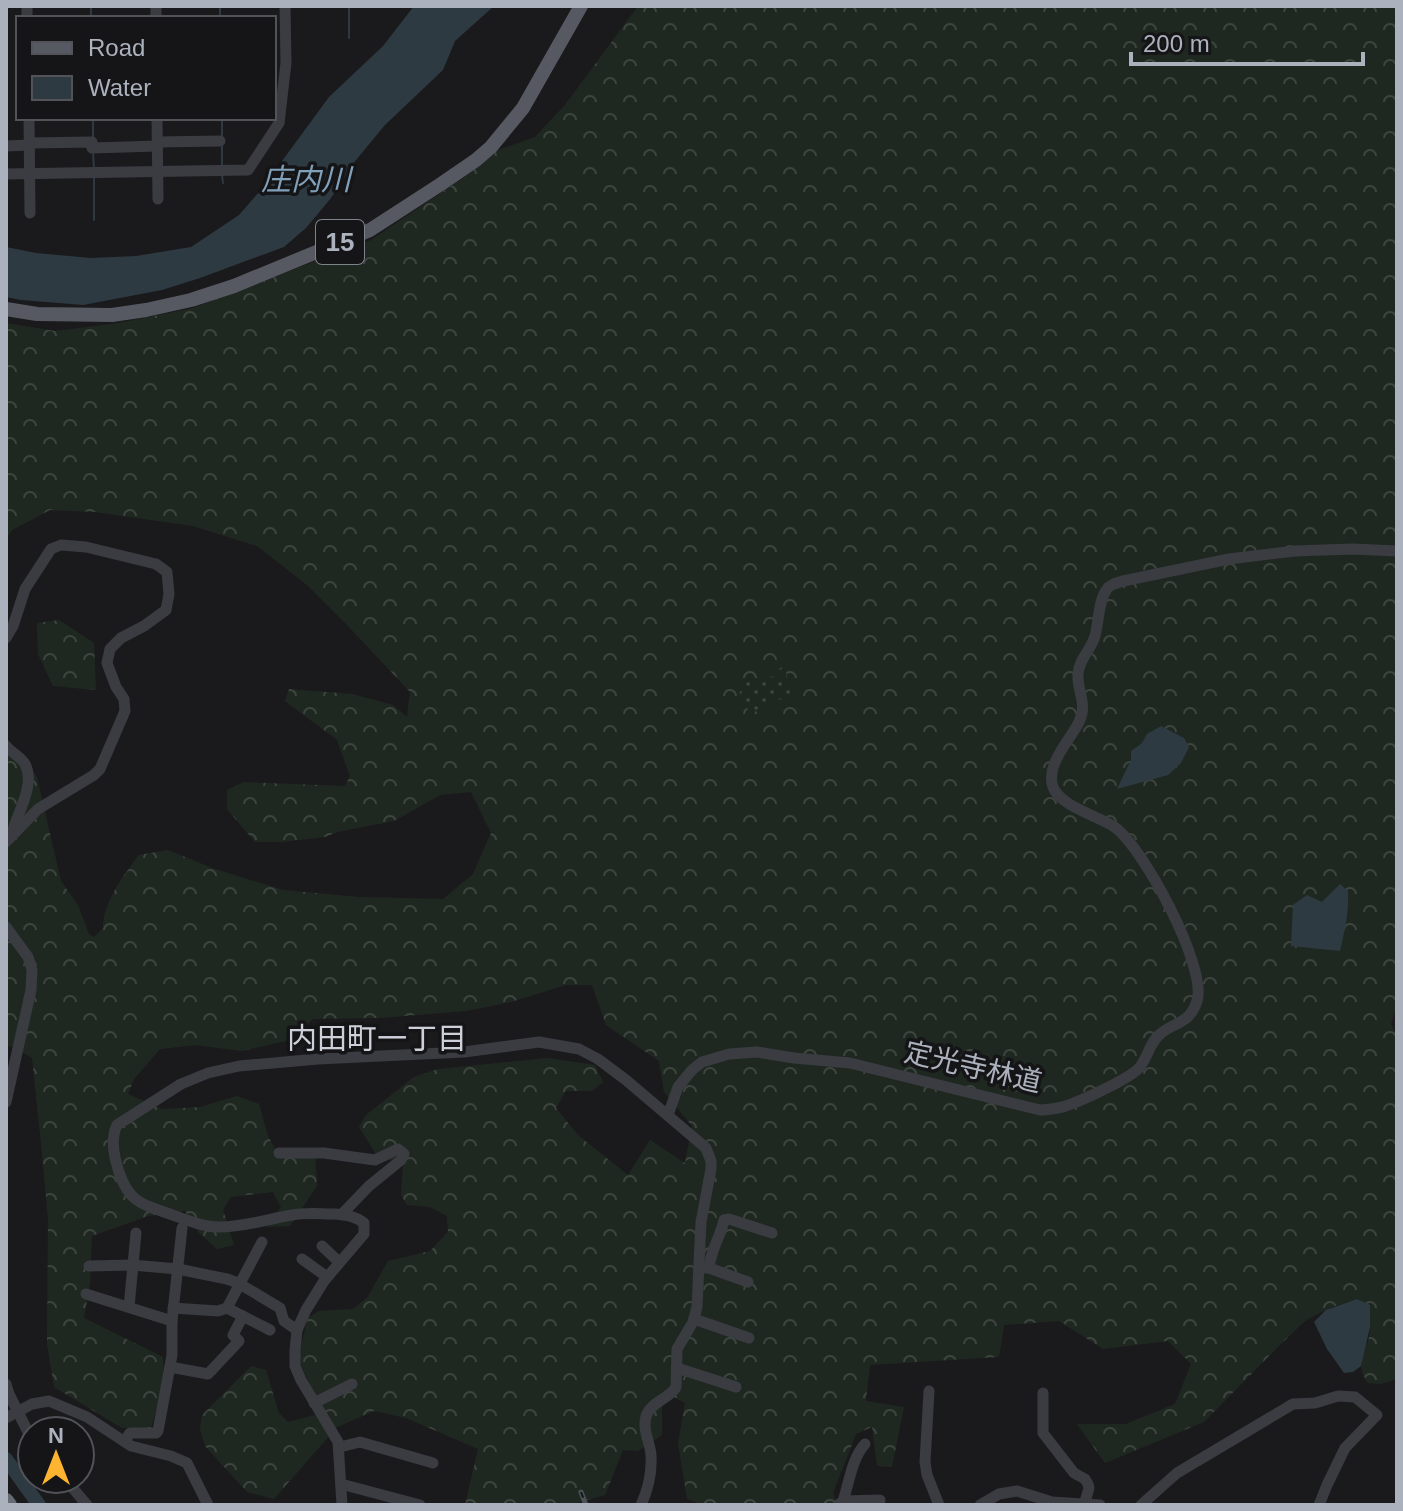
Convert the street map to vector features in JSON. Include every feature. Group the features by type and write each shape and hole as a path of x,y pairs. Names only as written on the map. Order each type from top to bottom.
{"main road":[{"name":"15","path":"6,309 37,314 112,315 146,310 234,286 370,230 491,147 523,108 581,6"}],"street":[{"path":"6,174 248,170 279,123 286,63 285,6"},
{"path":"29,120 30,213"},
{"path":"157,120 158,199"},
{"path":"6,146 92,142 92,148 220,141"},
{"path":"6,638 25,589 56,546 86,547 156,564 167,572 169,594 166,610 121,638 110,649 107,663 124,699 125,711 104,763 94,775 38,809 9,840"},
{"name":"定光寺林道","path":"668,1115 678,1087 692,1070 702,1062 729,1054 757,1052 850,1063 1040,1110 1060,1108 1075,1102 1122,1081 1139,1068 1157,1037 1185,1021 1191,1014 1198,999 1196,974 1177,919 1137,853 1115,826 1071,806 1054,791 1052,781 1054,767 1084,710 1078,674 1096,635 1106,590 1123,581 1229,559 1295,551 1397,551"},
{"path":"6,746 23,761 27,774 21,812 9,840"},
{"path":"6,927 28,957 32,970 31,990 6,1102"},
{"path":"338,1503 340,1447 301,1380 295,1366 295,1350 297,1330 306,1310 327,1277 364,1234 364,1223 344,1215 309,1213 236,1227 217,1227 148,1207 134,1200 118,1170 112,1138 117,1125 181,1084 208,1073 239,1066 464,1052 539,1042 579,1049 626,1080 706,1148 711,1161 701,1222 704,1268"},
{"path":"279,1153 324,1153 375,1160 398,1149 401,1151 404,1154 401,1160 369,1186 344,1215"},
{"path":"641,1505 647,1492 651,1455 645,1425 649,1411 674,1392 676,1387 677,1349 694,1319 704,1268 722,1232 724,1220 772,1233"},
{"path":"125,1441 130,1433 158,1431 173,1349 172,1321 182,1228"},
{"path":"129,1307 136,1233"},
{"path":"173,1308 218,1311 227,1308 262,1242"},
{"path":"322,1246 339,1262"},
{"path":"302,1259 327,1277"},
{"path":"89,1266 133,1265 178,1269 227,1279 280,1308 284,1321 297,1330"},
{"path":"704,1268 748,1282"},
{"path":"86,1294 172,1321"},
{"path":"227,1308 270,1330"},
{"path":"170,1367 208,1374 239,1341 233,1335 243,1316"},
{"path":"694,1319 749,1338"},
{"path":"677,1368 736,1387"},
{"path":"6,1384 19,1415"},
{"path":"314,1403 352,1384"},
{"path":"929,1391 925,1462 939,1505"},
{"path":"1043,1393 1043,1433 1074,1473 1088,1484 1084,1504"},
{"path":"1141,1505 1177,1473 1293,1404 1315,1403 1338,1396 1355,1397 1377,1415 1345,1448 1319,1505"},
{"path":"6,1418 32,1404 49,1401 87,1417 131,1446 187,1463 208,1505"},
{"path":"340,1447 360,1442 433,1463"},
{"path":"865,1444 857,1456 841,1503 880,1500"},
{"path":"341,1484 420,1505"},
{"path":"980,1505 999,1494 1017,1491 1052,1502 1100,1505"}],"green space":[{"path":"638,6 1397,6 1397,1006 1391,1024 1397,1036 1397,1379 1381,1384 1368,1383 1363,1375 1362,1361 1370,1328 1357,1299 1306,1320 1204,1422 1105,1463 1077,1424 1126,1424 1175,1404 1191,1364 1168,1341 1103,1349 1059,1321 1004,1325 999,1357 870,1365 866,1401 904,1407 892,1467 877,1466 872,1427 856,1434 833,1493 837,1505 704,1505 687,1499 678,1443 685,1403 662,1391 662,1435 638,1451 623,1450 605,1495 570,1505 465,1505 478,1449 406,1418 374,1411 337,1427 274,1499 247,1492 205,1446 200,1430 202,1415 251,1366 266,1370 279,1413 288,1422 323,1413 298,1358 308,1318 319,1311 353,1309 367,1298 388,1261 430,1251 448,1232 447,1216 430,1207 407,1205 401,1195 403,1165 376,1154 359,1127 366,1115 414,1077 438,1069 548,1058 595,1065 603,1082 592,1091 566,1091 556,1108 578,1135 628,1175 650,1140 685,1163 692,1126 664,1092 659,1061 606,1025 592,985 566,985 511,1002 466,1011 380,1018 313,1019 286,1041 242,1051 196,1045 160,1049 134,1079 128,1094 162,1109 200,1107 237,1096 259,1104 268,1136 277,1152 315,1150 317,1186 290,1226 266,1227 281,1207 273,1192 231,1197 223,1210 234,1245 217,1249 199,1233 185,1211 148,1216 92,1236 90,1283 84,1318 163,1357 164,1383 151,1428 122,1428 54,1387 47,1344 48,1220 32,1058 14,1047 6,1046 6,737 37,777 61,881 78,905 89,934 94,937 103,928 115,889 139,855 168,850 212,868 283,890 360,897 443,899 473,874 491,833 471,792 440,795 394,821 325,837 255,842 227,809 227,790 244,782 345,786 350,776 337,740 285,701 289,689 352,694 393,705 407,717 410,692 307,585 257,546 193,526 95,512 50,510 12,530 6,539 6,323 55,331 119,323 193,308 371,240 463,178 498,150 535,137 565,105"},
{"path":"59,620 94,643 96,690 53,686 38,654 37,623"},
{"path":"785,667 789,686 802,694 801,698 772,701 754,712 743,706 738,695 746,683 766,673 776,676"}],"water":[{"name":"庄内川","path":"414,6 494,6 455,41 443,70 385,125 356,160 331,198 306,228 284,247 162,290 83,305 6,297 6,247 91,258 136,256 191,247 239,215 329,97 383,46"},
{"path":"1161,726 1184,738 1189,747 1181,763 1168,775 1117,789 1131,760 1131,751 1142,743 1147,734"},
{"path":"1340,884 1348,891 1348,898 1340,951 1291,946 1293,905 1307,895 1322,902"},
{"path":"1357,1299 1370,1305 1370,1327 1361,1366 1353,1372 1344,1373 1327,1349 1314,1322 1326,1310"}],"waterway":[{"path":"91,6 91,16"},
{"path":"220,6 220,16"},
{"path":"349,6 349,38"},
{"path":"93,120 93,137"},
{"path":"222,120 222,137"},
{"path":"222,143 222,165"},
{"path":"93,152 94,169"},
{"path":"222,175 223,183"},
{"path":"94,176 94,220"},
{"path":"6,1459 39,1505"}],"railway":[{"path":"581,1492 586,1505"}],"district":[{"name":"内田町一丁目","path":"377,1038"}]}
